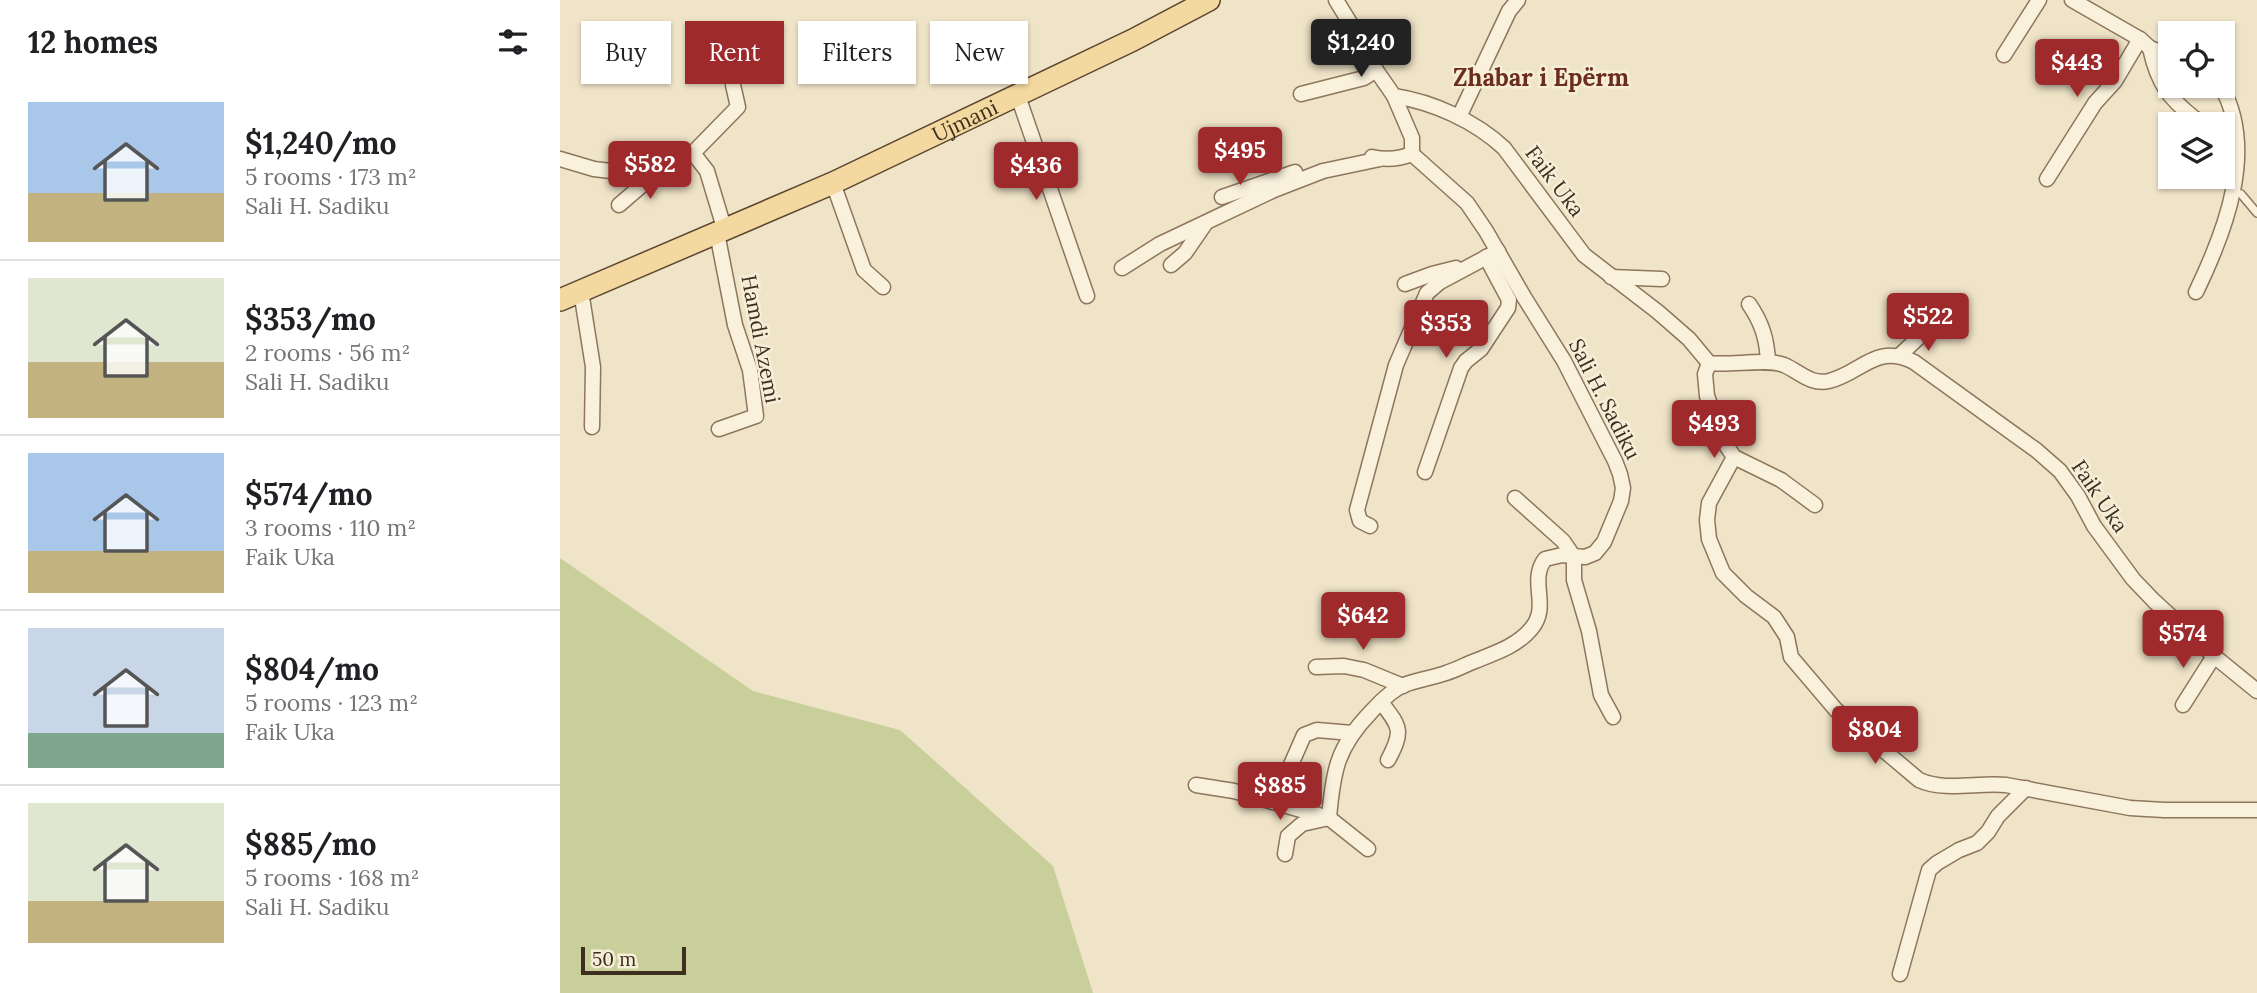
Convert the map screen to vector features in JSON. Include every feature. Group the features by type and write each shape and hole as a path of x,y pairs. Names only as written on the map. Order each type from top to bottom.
{"main road":[{"name":"Ujmani","path":"560,300 833,183 1018,96 1209,0"}],"street":[{"path":"1122,268 1160,244 1258,197 1314,175 1380,159 1412,155 1412,138 1394,96 1336,0"},
{"path":"1459,117 1509,11 1518,0"},
{"path":"2004,55 2039,0"},
{"path":"2072,0 2158,50"},
{"path":"2145,43 2162,85 2185,112"},
{"path":"2047,179 2095,103 2145,43"},
{"path":"1301,94 1364,78 1376,70"},
{"path":"560,159 577,165 633,174 645,175 659,170 692,153 738,107 733,85"},
{"path":"1018,96 1087,296"},
{"name":"Faik Uka","path":"1394,96 1459,117 1493,138 1504,148 1584,255 1658,312 1689,339 1709,363"},
{"path":"2196,292 2241,194 2247,161 2247,145 2239,113 2231,98"},
{"path":"692,153 707,171 721,232"},
{"name":"Sali H. Sadiku","path":"1412,155 1467,203 1492,254 1509,300 1508,308 1481,349 1461,368 1425,472"},
{"path":"1222,197 1326,162 1367,156 1380,159"},
{"path":"619,205 659,170"},
{"path":"833,183 864,270 883,287"},
{"path":"1171,265 1185,253 1205,224"},
{"name":"Hamdi Azemi","path":"719,429 756,416 750,370 735,325 721,232"},
{"path":"1370,526 1360,520 1357,510 1401,352 1427,293 1492,254"},
{"name":"Sali H. Sadiku","path":"1329,818 1332,780 1341,751 1352,733 1381,702 1403,685 1447,673 1500,651 1522,638 1538,617 1539,568 1545,559 1554,556 1585,557 1595,553 1604,542 1621,501 1623,488 1615,461 1564,361 1524,297 1492,254"},
{"path":"1405,284 1454,268 1465,268"},
{"path":"1611,276 1662,279"},
{"path":"581,291 593,367 592,427"},
{"path":"1749,304 1760,321 1767,340 1768,362"},
{"path":"1815,505 1781,480 1734,457 1724,442 1707,396 1705,374 1709,363 1727,365 1768,362 1784,365 1815,382 1836,378 1885,356 1900,355 1932,325"},
{"name":"Faik Uka","path":"1900,355 1914,362 2036,450 2060,471 2078,496 2094,526 2133,579 2214,656 2257,691"},
{"path":"1734,457 1709,503 1708,530 1714,557 1723,573 1734,586 1774,617 1787,637 1791,657 1836,710 1919,780 1932,786 1992,784 2026,788 2130,808 2257,810"},
{"path":"1515,498 1563,541 1574,557 1574,580 1601,695 1612,717"},
{"path":"2183,705 2214,656"},
{"path":"1316,667 1344,666 1364,670 1403,685"},
{"path":"1381,702 1398,725 1397,743 1388,760"},
{"path":"1290,767 1304,735 1317,730 1352,733"},
{"path":"1196,785 1234,791 1329,818 1368,849"},
{"path":"1900,974 1929,870 1959,850 1977,843 1998,816 2026,788"},
{"path":"1285,854 1288,836 1302,824 1329,818"}],"lane":[{"path":"2241,194 2257,213"}],"green space":[{"path":"560,558 753,691 900,730 1053,866 1093,993 560,993"}],"district":[{"name":"Zhabar i Epërm","path":"1541,77"}]}
